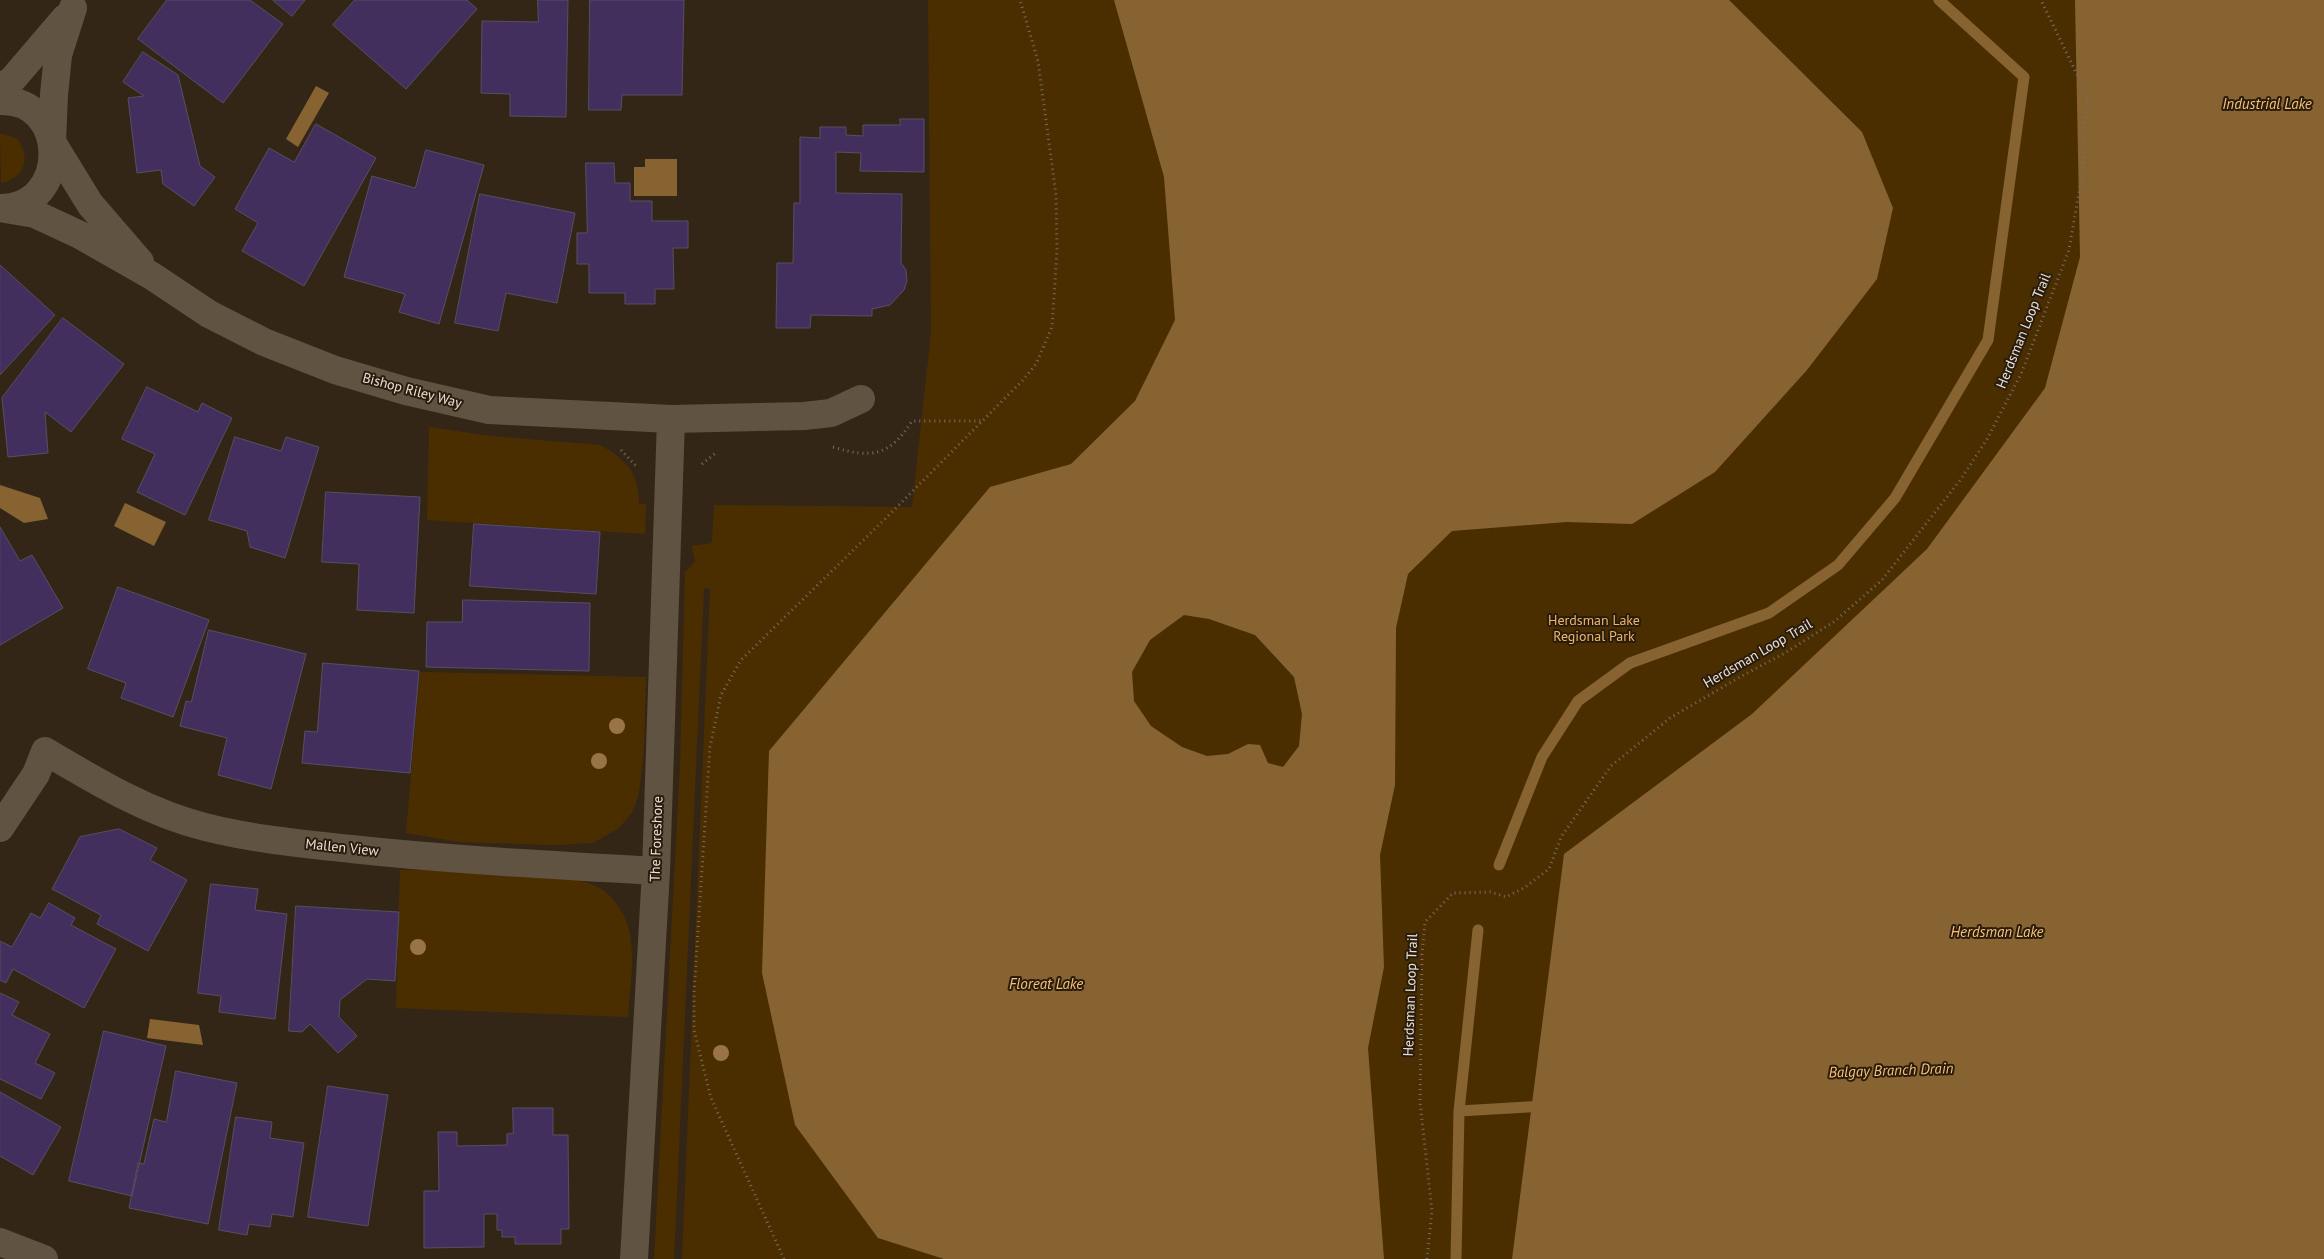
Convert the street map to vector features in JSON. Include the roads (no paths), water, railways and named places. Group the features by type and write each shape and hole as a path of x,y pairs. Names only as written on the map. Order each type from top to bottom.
{"street":[{"path":"0,88 17,74 75,4"},
{"path":"0,208 26,202 40,190 50,176 54,159 52,142 58,55 75,4"},
{"path":"0,101 21,104 36,114 46,126 52,142 90,204 152,276"},
{"name":"Bishop Riley Way","path":"0,208 35,214 80,235 152,276 209,314 264,342 335,370 406,391 489,410 671,419 804,416 830,413 861,399"},
{"name":"The Foreshore","path":"634,1259 656,871 671,419"},
{"name":"Mallen View","path":"0,828 36,774 45,751 150,808 205,827 297,843 456,860 656,871"},
{"path":"0,1242 44,1259"}],"water":[{"name":"Floreat Lake","path":"1114,0 1729,0 1862,132 1893,208 1877,279 1807,370 1715,472 1632,524 1567,522 1452,531 1408,574 1396,628 1395,785 1380,855 1384,967 1368,1048 1384,1259 944,1259 878,1238 795,1125 762,973 769,751 990,487 1071,464 1135,401 1175,320 1164,177","holes":["1184,615 1209,619 1255,635 1294,677 1302,714 1299,746 1283,767 1268,763 1260,745 1248,744 1228,754 1207,756 1182,747 1151,726 1134,701 1132,672 1150,640"]},
{"name":"Herdsman Lake","path":"2075,0 2324,0 2324,1259 1512,1259 1564,854 1752,714 1927,549 2045,388 2080,257"},
{"path":"316,86 329,93 298,147 286,139"},
{"path":"645,159 677,159 677,196 634,196 634,167 645,167"},
{"path":"0,485 40,498 48,519 24,523 0,508"},
{"path":"125,503 166,522 154,546 114,526"},
{"path":"150,1019 199,1025 203,1045 147,1038"}],"waterway":[{"path":"1499,865 1542,757 1578,701 1630,663 1769,613 1838,565 1895,498 1988,340 2024,77 1939,0"},
{"path":"1456,1259 1459,1111 1478,930"},
{"name":"Balgay Branch Drain","path":"1459,1111 1545,1106"}],"water label":[{"name":"Industrial Lake","path":"2267,105"}],"park label":[{"name":"Herdsman Lake Regional Park","path":"1594,630"}]}
